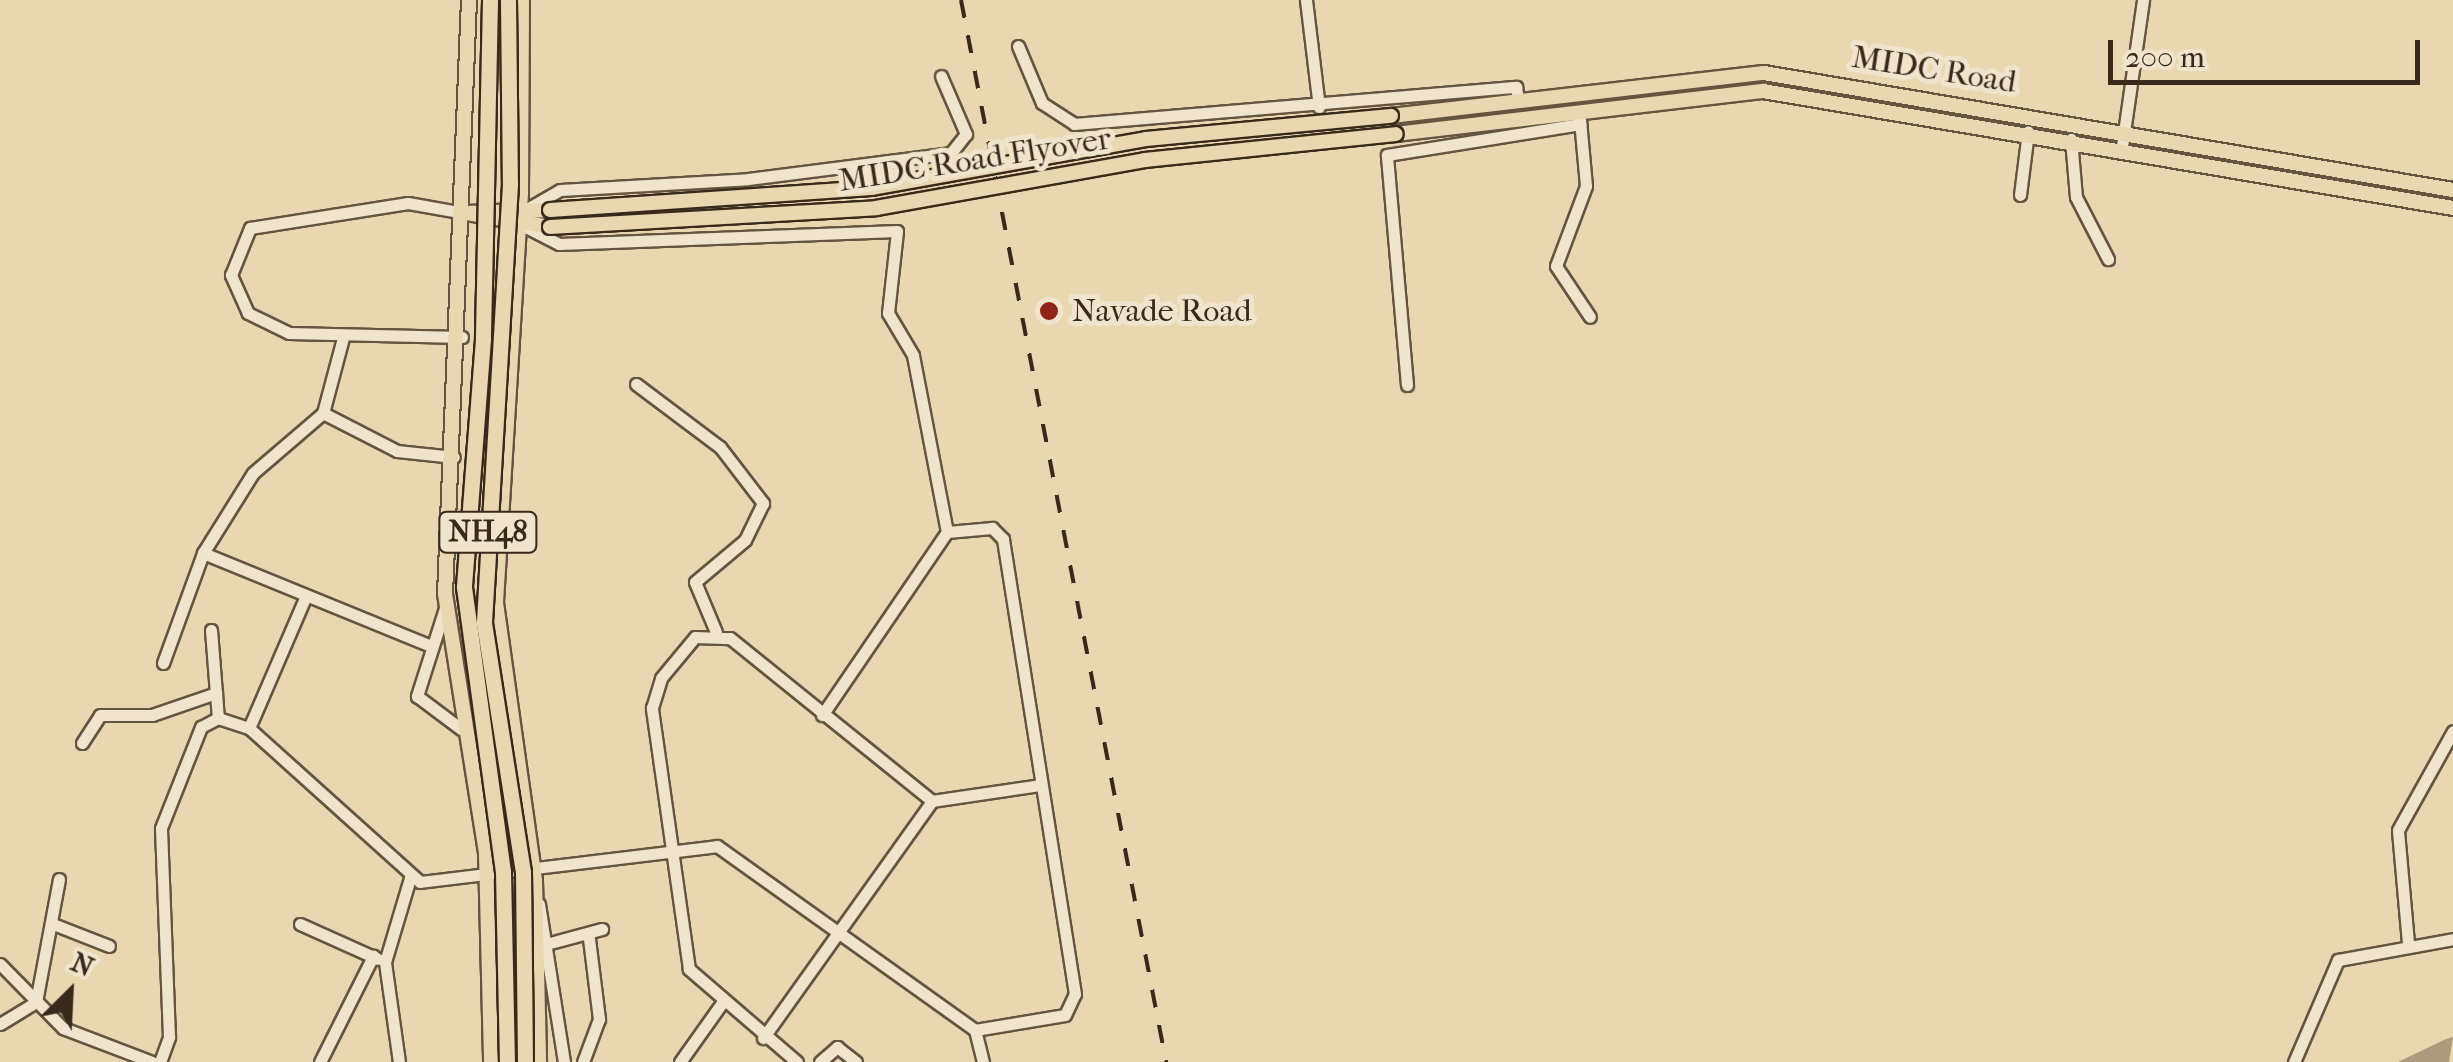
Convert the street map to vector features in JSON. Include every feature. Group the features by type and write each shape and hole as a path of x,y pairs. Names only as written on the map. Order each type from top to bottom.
{"highway":[{"name":"NH48","path":"490,0 484,339 464,586 503,872 507,1062"},
{"name":"NH48","path":"508,0 510,184 484,623 521,843 525,1062"}],"main road":[{"path":"469,0 462,337 446,606 461,729 486,870 491,1062"},
{"path":"522,0 524,209 496,603 534,867 538,1062"},
{"name":"MIDC Road","path":"1396,116 1575,91 1764,73 2124,128 2453,190"},
{"name":"MIDC Road","path":"1401,133 1580,116 1763,90 2122,146 2453,208"},
{"path":"1396,116 1401,133"},
{"name":"MIDC Road Flyover","path":"466,213 872,188 1146,139 1396,116"},
{"name":"MIDC Road Flyover","path":"466,213 523,228 550,228 876,208 1144,160 1401,133"}],"street":[{"path":"1306,0 1319,107"},
{"path":"2122,146 2143,0"},
{"path":"1018,46 1042,103 1074,124 1319,107 1516,87 1518,99"},
{"path":"524,209 560,190 748,179 952,153 966,134 941,76"},
{"path":"1575,91 1586,186 1556,266 1590,317"},
{"path":"1407,384 1387,155 1580,116"},
{"path":"2020,195 2028,132"},
{"path":"2071,139 2076,197 2108,259"},
{"path":"462,337 343,338 289,333 248,313 231,275 250,228 408,203 466,213"},
{"path":"523,228 559,244 897,231 888,313 913,355 947,532 822,715"},
{"path":"163,663 202,553 254,473 324,412 343,338"},
{"path":"636,384 720,447 764,503 745,540 695,582 716,632 932,802"},
{"path":"324,412 397,450 454,456"},
{"path":"947,532 992,528 1003,539 1074,1004 1066,1015 975,1030"},
{"path":"202,553 304,598 428,645"},
{"path":"248,728 304,598"},
{"path":"446,606 428,645 420,705 461,729"},
{"path":"211,630 218,718"},
{"path":"716,632 695,637 655,692 668,853 689,969 763,1038 797,1062"},
{"path":"82,743 100,716 152,714 216,693"},
{"path":"160,1062 169,1036 162,828 201,727 218,718 248,728 410,878 726,848 975,1030 984,1062"},
{"path":"2408,943 2398,830 2453,732"},
{"path":"763,1038 843,932 932,802 1042,785"},
{"path":"320,1062 379,959 410,878"},
{"path":"0,1024 36,1002 59,879"},
{"path":"535,889 550,943 564,1062"},
{"path":"53,924 109,946"},
{"path":"300,924 379,959"},
{"path":"550,943 589,939 602,929"},
{"path":"583,1062 599,1019 589,939"},
{"path":"2294,1062 2338,960 2408,943 2453,939"},
{"path":"379,959 403,1061"},
{"path":"0,964 63,1028 152,1062"},
{"path":"680,1062 722,1002"},
{"path":"820,1062 837,1047 856,1062"}],"shaded area":[{"path":"2453,1037 2449,1062 2398,1062 2446,1039"}],"railway":[{"path":"961,0 1166,1062"}],"place":[{"name":"Navade Road","path":"1049,311"}]}
